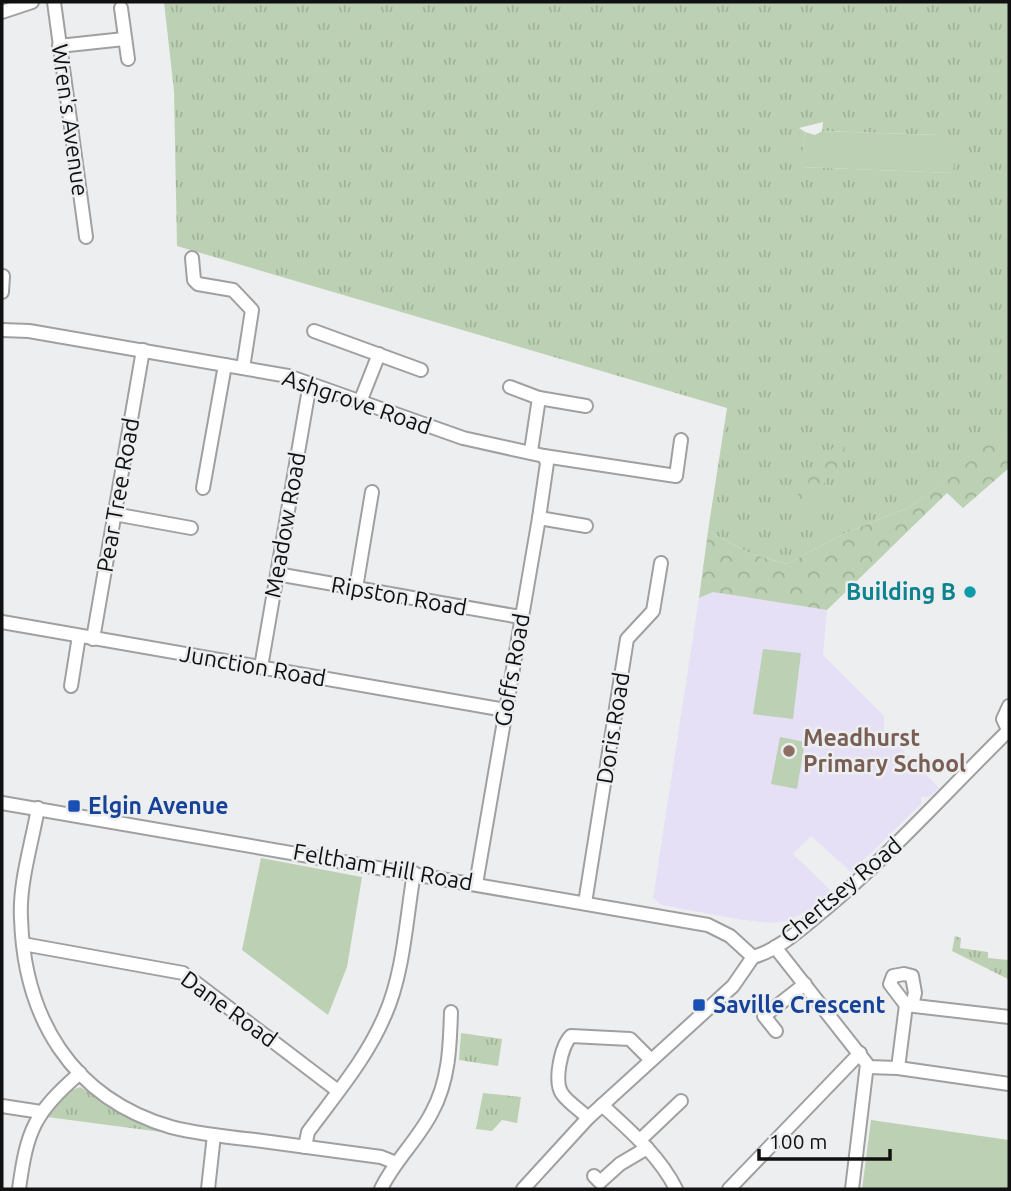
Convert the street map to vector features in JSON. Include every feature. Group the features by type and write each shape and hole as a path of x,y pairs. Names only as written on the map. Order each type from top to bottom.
{"street":[{"path":"2,12 32,2"},
{"name":"Wren's Avenue","path":"54,2 86,237"},
{"path":"121,8 128,59"},
{"path":"59,47 124,38"},
{"path":"192,258 194,279 198,284 233,290 251,310 243,368"},
{"path":"2,292 5,276"},
{"name":"Ashgrove Road","path":"2,330 29,331 142,350 310,383 463,438 544,456 676,476 681,440"},
{"path":"314,331 421,370"},
{"name":"Pear Tree Road","path":"93,639 142,350"},
{"path":"360,402 379,354"},
{"path":"203,488 225,365"},
{"name":"Meadow Road","path":"261,667 310,383"},
{"path":"510,387 539,397 586,406"},
{"path":"531,451 539,397"},
{"name":"Goffs Road","path":"476,884 539,518 547,463 544,456"},
{"path":"356,588 372,492"},
{"path":"114,514 191,528"},
{"path":"539,518 586,526"},
{"name":"Doris Road","path":"585,903 627,639 653,611 661,563"},
{"name":"Ripston Road","path":"277,574 520,617"},
{"name":"Junction Road","path":"2,622 505,710"},
{"path":"71,686 79,636"},
{"path":"1009,706 1003,719 1009,732"},
{"name":"Chertsey Road","path":"753,957 775,947 857,882 1009,732"},
{"name":"Feltham Hill Road","path":"2,803 708,925 730,936 753,957"},
{"path":"38,808 20,916 24,967 40,1016 57,1046 80,1073 126,1108 170,1126 214,1135 381,1157 396,1163"},
{"path":"304,1147 308,1132 366,1053 386,1014 395,984 414,873"},
{"name":"Dane Road","path":"23,944 183,973 338,1091"},
{"path":"775,947 860,1053 867,1068 852,1189"},
{"path":"523,1189 588,1118 733,986 753,957"},
{"path":"776,1031 764,1016 805,984"},
{"path":"898,1068 909,1005 1009,1017"},
{"path":"381,1189 396,1163 432,1114 443,1088 449,1055 451,1012"},
{"path":"588,1118 562,1094 558,1086 565,1042 571,1036 630,1039 651,1060"},
{"path":"729,1189 860,1053"},
{"path":"867,1068 898,1068 1009,1084"},
{"path":"19,1189 26,1142 41,1112 80,1073"},
{"path":"594,1176 600,1182 643,1144 681,1101"},
{"path":"602,1105 643,1144 668,1174 676,1189"},
{"path":"2,1106 41,1112"},
{"path":"208,1189 214,1135"}],"shaded area":[{"name":"Meadhurst Primary School","path":"713,592 827,610 823,655 884,716 884,730 939,788 929,797 921,797 921,804 851,872 811,836 793,854 832,892 816,906 788,921 771,923 737,919 662,905 653,898 699,598"}],"green space":[{"path":"164,2 1009,2 1009,432 910,507 843,534 787,564 751,554 708,531 727,408 177,246 174,91","holes":["823,122 822,131 938,135 953,173 801,167 805,132 799,128"]},
{"path":"822,131 938,135 956,146 953,173 800,167 805,132 815,135"},
{"path":"1009,432 1009,468 963,508 947,493 827,610 713,592 699,598 708,531 751,554 787,564 843,534 910,507 979,454 983,444 993,443"},
{"path":"847,437 842,462 825,481 814,507 806,512 796,509 798,494 807,487 810,473 840,440"},
{"path":"763,649 801,653 793,719 753,714"},
{"path":"780,737 805,742 797,789 771,784"},
{"path":"261,858 362,877 347,967 328,1015 242,950"},
{"path":"955,936 961,938 960,948 988,952 988,958 1008,960 1009,955 1008,979 952,951"},
{"path":"461,1033 502,1039 498,1066 459,1060"},
{"path":"80,1087 131,1118 184,1135 47,1117 65,1093"},
{"path":"483,1093 521,1097 517,1123 502,1120 492,1131 476,1129"},
{"path":"871,1120 1009,1140 1009,1189 862,1189"}],"place":[{"name":"Building B","path":"970,592"},
{"name":"Meadhurst Primary School","path":"789,751"},
{"name":"Elgin Avenue","path":"74,806"},
{"name":"Saville Crescent","path":"699,1005"}]}
